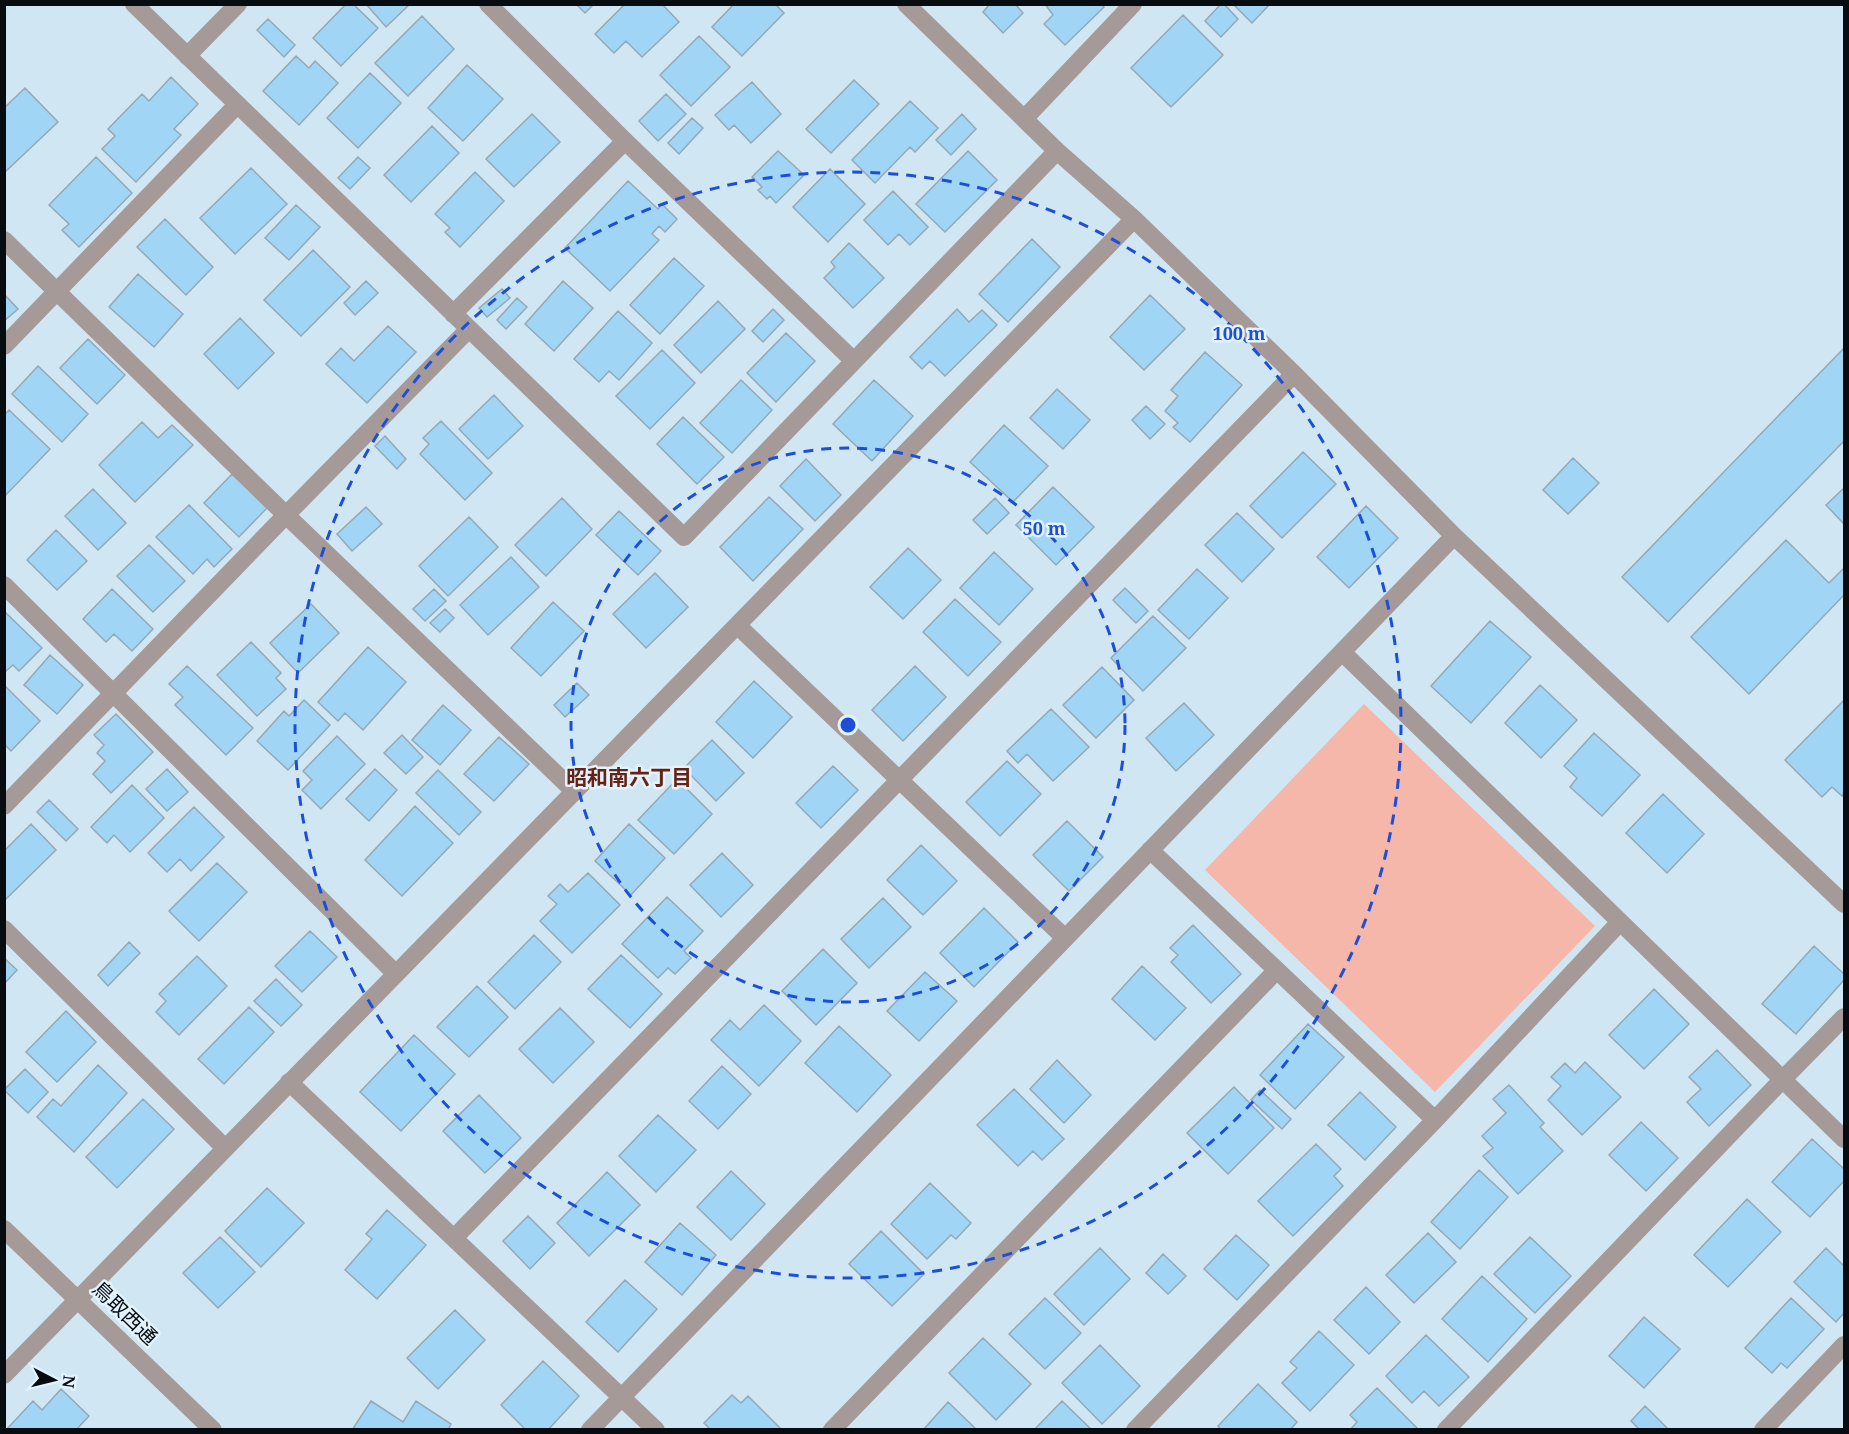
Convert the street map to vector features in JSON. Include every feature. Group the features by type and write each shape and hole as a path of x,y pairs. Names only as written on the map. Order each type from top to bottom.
{"street":[{"path":"134,4 684,537 1057,151"},
{"path":"187,56 238,4"},
{"path":"488,4 625,141 854,361"},
{"path":"906,4 1057,151 1134,219 1294,374 1454,536 1845,904"},
{"path":"1024,119 1133,4"},
{"path":"4,346 237,105"},
{"path":"453,314 625,141"},
{"path":"4,1375 1134,219"},
{"path":"4,240 575,792"},
{"path":"4,806 469,329"},
{"path":"454,1238 1294,374"},
{"path":"590,1430 1454,536"},
{"path":"4,585 396,974"},
{"path":"738,626 1065,938"},
{"path":"1342,652 1845,1139"},
{"path":"1150,850 1435,1120"},
{"path":"1136,1430 1435,1120 1620,922"},
{"path":"4,929 225,1148"},
{"path":"832,1430 1276,971"},
{"path":"1446,1430 1845,1017"},
{"path":"289,1082 656,1430"},
{"name":"鳥取西通","path":"4,1229 213,1430"},
{"path":"1764,1430 1845,1345"}],"shaded area":[{"path":"1364,704 1595,926 1435,1092 1205,870"}],"building":[{"path":"346,4 353,4 378,28 341,66 313,38"},
{"path":"366,4 410,4 386,27"},
{"path":"576,4 594,4 585,13"},
{"path":"625,4 662,4 679,22 642,57 626,41 614,53 595,34"},
{"path":"734,4 775,4 784,13 742,56 712,27"},
{"path":"990,4 1015,4 1023,13 1003,33 983,12"},
{"path":"1045,4 1101,4 1104,7 1065,45 1044,24 1053,15"},
{"path":"1221,4 1224,4 1238,19 1221,37 1205,21"},
{"path":"1233,4 1270,4 1252,23"},
{"path":"1183,15 1223,55 1171,107 1131,68"},
{"path":"422,16 454,49 408,96 375,63"},
{"path":"268,19 295,45 284,57 257,30"},
{"path":"699,36 730,67 691,106 660,75"},
{"path":"296,56 309,68 315,61 338,83 299,125 263,91"},
{"path":"467,65 503,99 463,141 428,108"},
{"path":"370,73 401,103 358,148 327,118"},
{"path":"171,77 198,104 174,129 181,135 136,182 102,149 115,136 108,129 142,94 149,101"},
{"path":"854,80 879,104 831,153 806,129"},
{"path":"752,82 781,114 751,143 734,125 729,130 715,115"},
{"path":"25,88 58,122 4,173 4,108"},
{"path":"666,94 686,114 658,141 639,121"},
{"path":"910,101 938,128 915,152 910,147 875,183 852,160"},
{"path":"532,114 560,142 514,187 486,159"},
{"path":"962,114 976,129 951,155 936,140"},
{"path":"692,118 703,128 679,154 668,143"},
{"path":"432,126 459,153 411,202 384,175"},
{"path":"778,151 804,175 776,203 770,196 767,199 758,190 762,187 752,177"},
{"path":"968,151 997,180 945,232 916,204"},
{"path":"96,157 132,193 79,247 62,230 69,224 49,205"},
{"path":"358,157 370,168 350,189 338,178"},
{"path":"251,168 287,204 235,254 200,218"},
{"path":"830,169 865,204 828,242 793,207"},
{"path":"475,172 504,201 460,247 445,232 450,228 435,214"},
{"path":"628,181 658,209 662,204 677,219 665,232 659,226 652,234 659,240 610,291 565,248"},
{"path":"893,191 928,227 910,245 899,234 888,245 864,220"},
{"path":"296,205 320,227 289,260 265,238"},
{"path":"165,219 213,267 186,295 137,247"},
{"path":"1032,239 1060,267 1008,322 979,294"},
{"path":"849,243 884,278 853,308 824,278 835,267 831,262"},
{"path":"313,250 350,287 301,336 264,300"},
{"path":"674,258 704,286 660,334 630,305"},
{"path":"138,274 183,314 154,347 109,307"},
{"path":"366,281 378,293 355,315 344,303"},
{"path":"563,281 593,308 554,351 525,324"},
{"path":"502,289 510,298 487,317 479,308"},
{"path":"4,294 18,309 4,321"},
{"path":"1150,295 1185,329 1144,370 1110,337"},
{"path":"517,298 527,307 506,329 497,320"},
{"path":"718,301 745,329 701,373 674,345"},
{"path":"773,309 784,320 763,342 752,331"},
{"path":"957,309 969,322 982,310 997,325 945,376 930,361 922,369 910,357"},
{"path":"618,311 652,343 619,380 609,371 599,382 574,359"},
{"path":"240,318 274,353 238,389 204,354"},
{"path":"388,326 416,352 367,403 326,364 341,348 354,361"},
{"path":"786,333 815,361 776,402 747,373"},
{"path":"88,339 125,375 97,404 60,368"},
{"path":"1844,348 1844,441 1668,622 1622,577"},
{"path":"662,350 695,383 650,429 616,396"},
{"path":"1205,352 1242,385 1190,442 1173,427 1178,423 1165,411 1178,396 1171,390"},
{"path":"38,366 88,414 62,442 12,394"},
{"path":"741,380 772,410 732,453 700,423"},
{"path":"874,380 913,416 872,461 833,424"},
{"path":"1057,389 1090,420 1063,449 1030,418"},
{"path":"494,395 523,426 488,459 459,429"},
{"path":"1146,406 1165,424 1150,439 1132,420"},
{"path":"9,410 50,449 4,497 4,415"},
{"path":"683,417 724,457 697,484 657,444"},
{"path":"441,421 492,473 465,500 420,454 429,444 423,438"},
{"path":"142,422 158,438 172,425 193,445 135,502 99,465"},
{"path":"1004,425 1048,466 1013,502 970,462"},
{"path":"385,436 406,459 397,469 375,446"},
{"path":"1303,452 1336,484 1282,538 1250,506"},
{"path":"1573,458 1599,483 1568,514 1543,490"},
{"path":"806,459 841,495 815,521 780,486"},
{"path":"232,474 267,508 239,537 204,503"},
{"path":"1053,487 1094,527 1056,565 1016,525"},
{"path":"1844,488 1844,524 1826,505"},
{"path":"93,489 126,523 98,550 65,516"},
{"path":"769,497 803,529 753,581 720,547"},
{"path":"562,498 592,529 546,576 515,545"},
{"path":"995,498 1009,513 987,534 973,520"},
{"path":"189,505 232,549 214,567 207,559 193,574 156,537"},
{"path":"1366,506 1398,538 1349,588 1317,557"},
{"path":"366,507 382,524 352,551 337,534"},
{"path":"619,511 661,551 638,575 596,535"},
{"path":"1237,513 1274,549 1242,582 1205,545"},
{"path":"469,517 498,547 448,596 419,566"},
{"path":"56,530 87,561 57,590 27,560"},
{"path":"1786,540 1829,583 1844,568 1844,595 1749,694 1691,637"},
{"path":"149,545 185,581 153,612 117,576"},
{"path":"908,548 941,580 903,619 870,587"},
{"path":"994,552 1033,589 999,625 960,588"},
{"path":"511,557 539,587 488,635 460,605"},
{"path":"1197,569 1228,598 1189,639 1158,610"},
{"path":"655,573 688,607 646,648 613,614"},
{"path":"1125,588 1148,611 1136,623 1113,600"},
{"path":"112,589 153,629 132,651 114,634 106,642 83,619"},
{"path":"434,589 446,601 425,621 413,609"},
{"path":"955,599 1001,642 968,676 923,632"},
{"path":"553,602 584,631 541,676 511,648"},
{"path":"311,604 339,633 298,673 270,643"},
{"path":"445,609 454,618 440,632 430,623"},
{"path":"4,611 42,648 19,671 13,665 6,671 4,669"},
{"path":"1153,616 1186,648 1143,691 1111,658"},
{"path":"1490,621 1531,657 1471,723 1431,686"},
{"path":"251,642 281,673 276,678 286,689 257,716 217,675"},
{"path":"368,647 406,682 363,730 345,713 338,721 318,702"},
{"path":"50,655 83,685 57,714 24,685"},
{"path":"187,666 253,728 226,755 175,705 183,697 169,684"},
{"path":"915,666 946,697 903,741 872,710"},
{"path":"1102,667 1134,700 1096,738 1063,705"},
{"path":"754,681 792,717 753,758 716,722"},
{"path":"577,683 589,695 565,717 554,705"},
{"path":"1540,685 1577,720 1541,758 1505,723"},
{"path":"5,686 40,721 11,751 4,744"},
{"path":"304,700 330,725 288,770 257,741 284,711 289,716"},
{"path":"1844,700 1844,792 1842,796 1832,787 1822,797 1785,760"},
{"path":"1184,703 1214,735 1176,771 1146,738"},
{"path":"443,705 471,730 440,765 412,740"},
{"path":"1051,709 1089,747 1053,781 1027,754 1018,763 1007,751"},
{"path":"116,714 153,752 111,793 93,774 105,761 97,753 104,745 94,735"},
{"path":"1594,733 1640,775 1602,816 1570,787 1577,778 1564,766"},
{"path":"402,735 423,757 406,774 384,753"},
{"path":"337,736 365,764 321,809 302,790 312,780 303,771"},
{"path":"499,737 529,764 494,801 464,774"},
{"path":"712,740 744,773 716,801 684,768"},
{"path":"1007,761 1041,794 1000,836 966,802"},
{"path":"833,766 858,790 821,828 796,803"},
{"path":"167,769 188,792 167,811 146,789"},
{"path":"375,769 397,790 369,821 346,799"},
{"path":"438,770 481,812 459,835 416,793"},
{"path":"677,779 712,814 674,854 638,820"},
{"path":"132,785 164,818 130,852 114,835 107,843 91,827"},
{"path":"1663,794 1704,834 1667,873 1626,833"},
{"path":"49,800 78,829 66,841 37,812"},
{"path":"415,806 453,843 402,896 365,860"},
{"path":"194,807 224,837 191,871 180,859 167,872 148,853"},
{"path":"1067,821 1103,857 1069,891 1033,855"},
{"path":"31,824 56,850 5,900 4,851"},
{"path":"629,824 665,858 631,895 595,861"},
{"path":"921,845 957,881 923,915 887,880"},
{"path":"722,853 753,885 721,917 690,885"},
{"path":"217,863 247,892 199,941 169,911"},
{"path":"588,873 620,905 572,953 540,921 557,904 548,896 560,884 568,892"},
{"path":"667,897 703,931 684,951 691,958 675,974 668,968 658,978 622,944"},
{"path":"883,898 911,927 869,968 841,939"},
{"path":"984,908 1018,942 974,987 940,953"},
{"path":"1193,925 1241,974 1211,1003 1171,962 1178,955 1170,948"},
{"path":"310,931 337,957 302,992 275,966"},
{"path":"534,935 561,962 515,1009 488,982"},
{"path":"129,942 140,953 108,986 98,975"},
{"path":"1814,946 1844,974 1844,980 1796,1034 1762,1004"},
{"path":"823,949 857,983 816,1025 782,991"},
{"path":"621,955 662,994 630,1028 588,989"},
{"path":"197,956 227,986 179,1035 156,1012 166,1001 159,994"},
{"path":"4,958 17,970 4,984"},
{"path":"1142,966 1186,1008 1155,1040 1112,999"},
{"path":"925,972 957,1001 919,1041 887,1011"},
{"path":"276,979 302,1005 281,1026 254,1001"},
{"path":"477,986 508,1017 469,1057 437,1027"},
{"path":"1654,989 1689,1024 1644,1069 1609,1035"},
{"path":"764,1005 801,1041 759,1086 711,1040 730,1020 740,1030"},
{"path":"249,1007 274,1032 224,1084 198,1059"},
{"path":"560,1008 594,1042 553,1083 519,1049"},
{"path":"66,1011 96,1042 57,1082 26,1052"},
{"path":"1308,1024 1344,1057 1295,1109 1260,1075"},
{"path":"839,1026 891,1075 857,1112 805,1063"},
{"path":"414,1035 455,1074 401,1131 360,1092"},
{"path":"1717,1050 1751,1085 1709,1126 1687,1102 1701,1089 1689,1077"},
{"path":"1057,1060 1091,1095 1064,1123 1030,1089"},
{"path":"1585,1062 1621,1097 1582,1135 1548,1100 1561,1086 1551,1077 1565,1063 1575,1073"},
{"path":"98,1065 127,1093 74,1152 37,1117 53,1099 61,1106"},
{"path":"722,1066 751,1094 718,1129 689,1101"},
{"path":"25,1069 48,1092 28,1113 4,1090"},
{"path":"1509,1085 1544,1123 1540,1127 1563,1151 1518,1194 1483,1156 1493,1148 1482,1136 1506,1113 1493,1099"},
{"path":"1234,1087 1274,1128 1228,1174 1187,1133"},
{"path":"1014,1089 1064,1139 1042,1160 1033,1151 1018,1166 977,1125"},
{"path":"1260,1090 1291,1119 1282,1129 1251,1100"},
{"path":"1360,1092 1396,1127 1365,1160 1328,1125"},
{"path":"479,1095 521,1138 485,1173 443,1131"},
{"path":"143,1099 174,1129 117,1188 86,1157"},
{"path":"658,1115 696,1150 656,1192 619,1156"},
{"path":"1641,1122 1678,1158 1646,1191 1609,1155"},
{"path":"1812,1139 1844,1169 1844,1181 1810,1217 1772,1182"},
{"path":"1316,1144 1341,1169 1334,1176 1343,1186 1293,1236 1258,1201"},
{"path":"1479,1170 1508,1197 1460,1249 1431,1222"},
{"path":"731,1171 765,1204 731,1240 697,1207"},
{"path":"607,1172 640,1205 589,1256 557,1223"},
{"path":"930,1183 971,1223 956,1239 951,1235 927,1259 891,1224"},
{"path":"267,1188 304,1223 261,1267 225,1231"},
{"path":"1747,1199 1781,1232 1728,1287 1694,1255"},
{"path":"387,1210 426,1245 377,1299 345,1270 372,1239 366,1234"},
{"path":"528,1216 555,1243 530,1269 503,1241"},
{"path":"680,1223 716,1255 682,1295 645,1262"},
{"path":"881,1231 924,1274 892,1306 849,1264"},
{"path":"1428,1233 1456,1262 1414,1303 1386,1275"},
{"path":"1236,1235 1269,1265 1237,1300 1204,1269"},
{"path":"220,1237 255,1272 218,1308 183,1273"},
{"path":"1530,1237 1571,1276 1535,1313 1494,1274"},
{"path":"1100,1248 1130,1279 1084,1325 1054,1294"},
{"path":"1826,1248 1844,1266 1844,1313 1836,1322 1794,1282"},
{"path":"1163,1254 1186,1276 1168,1294 1146,1273"},
{"path":"1482,1276 1527,1319 1488,1362 1442,1319"},
{"path":"625,1280 657,1309 618,1352 586,1322"},
{"path":"1366,1287 1400,1322 1369,1354 1334,1320"},
{"path":"1045,1298 1081,1333 1045,1369 1009,1334"},
{"path":"1791,1298 1824,1329 1787,1368 1781,1363 1772,1373 1745,1348"},
{"path":"455,1310 485,1340 438,1389 407,1358"},
{"path":"1644,1317 1680,1349 1644,1388 1609,1356"},
{"path":"1319,1331 1354,1365 1310,1411 1282,1383 1297,1368 1290,1362"},
{"path":"1426,1335 1469,1377 1439,1406 1424,1391 1412,1403 1386,1376"},
{"path":"983,1338 1031,1384 996,1420 949,1373"},
{"path":"1100,1345 1140,1386 1102,1424 1062,1383"},
{"path":"543,1361 579,1396 548,1430 526,1430 501,1405"},
{"path":"1258,1384 1297,1422 1290,1430 1221,1430 1218,1426"},
{"path":"1377,1388 1417,1430 1350,1430 1357,1422 1350,1415"},
{"path":"61,1389 89,1416 76,1430 6,1430 33,1401 42,1410"},
{"path":"732,1395 741,1403 748,1396 781,1429 711,1430 704,1423"},
{"path":"371,1401 403,1422 416,1401 451,1424 448,1430 352,1430"},
{"path":"1062,1401 1092,1430 1034,1430"},
{"path":"948,1402 977,1430 923,1430"},
{"path":"1645,1406 1669,1430 1640,1430 1631,1421"}],"district":[{"name":"昭和南六丁目","path":"629,778"}]}
